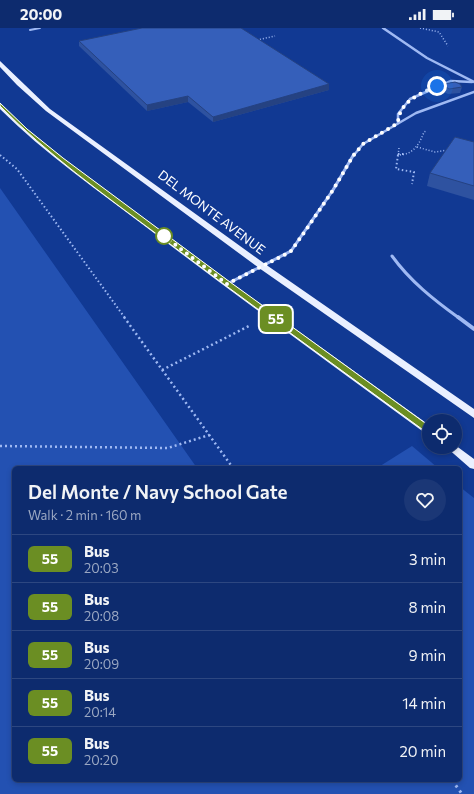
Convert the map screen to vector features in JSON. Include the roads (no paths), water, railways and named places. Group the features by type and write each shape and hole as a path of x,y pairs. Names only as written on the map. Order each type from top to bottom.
{"main road":[{"name":"DEL MONTE AVENUE","path":"0,63 19,84 48,110 262,266 474,414"},
{"path":"0,105 25,130 61,159 227,284 422,425"},
{"path":"460,454 474,465"}],"street":[{"path":"383,28 445,68 474,82"},
{"path":"398,123 398,114 410,99 450,81 474,82"},
{"path":"474,82 474,88"},
{"path":"227,284 291,251 333,190 353,156 363,144 398,123 422,111 474,92"},
{"path":"392,256 398,265 431,296 474,329"}],"lane":[{"path":"30,30 40,28"}]}
